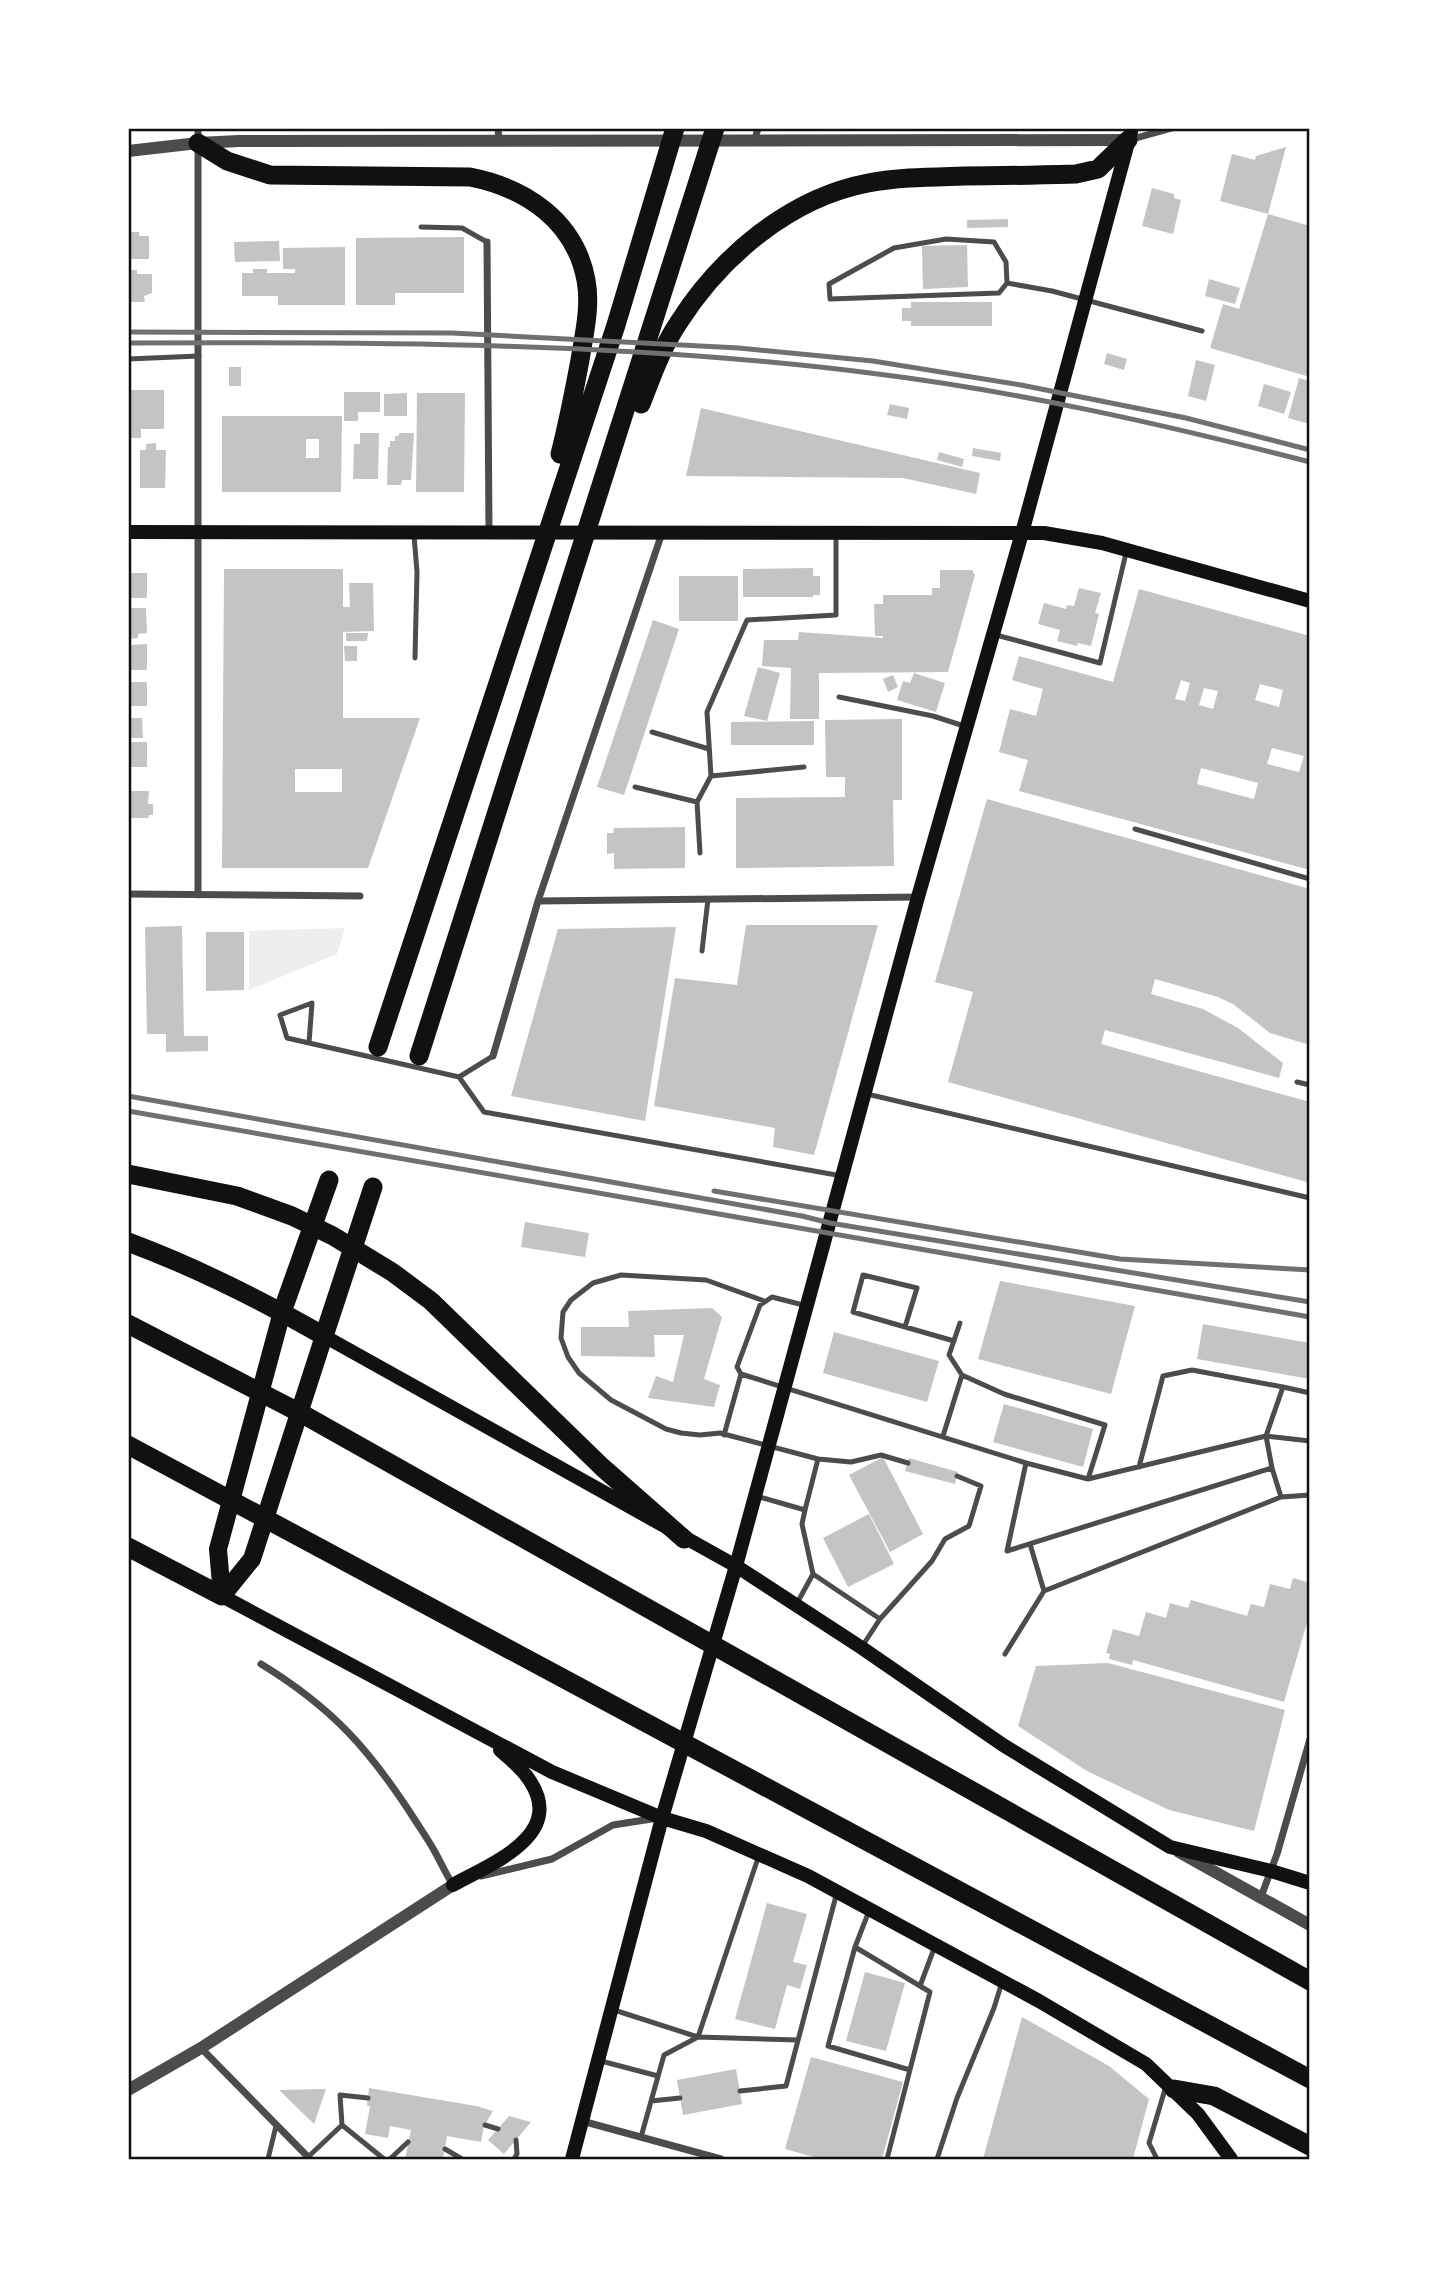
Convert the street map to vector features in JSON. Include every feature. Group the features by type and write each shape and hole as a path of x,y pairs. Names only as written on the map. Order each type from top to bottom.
{"highway":[{"path":"378,1047 615,325 675,128"},
{"path":"419,1056 715,128"},
{"path":"560,614 664,347 701,292 732,258 757,237 805,205 835,192 900,178 1076,174 1098,169 1130,134"},
{"path":"198,135 227,161 270,175 444,176 496,182 538,204 569,237 586,280 586,326 570,417 524,598"},
{"path":"128,1174 237,1196 292,1216 333,1236 392,1272 431,1301 601,1467 684,1539"},
{"path":"222,1596 218,1549 282,1312 330,1180"},
{"path":"222,1596 252,1559 373,1187"},
{"path":"128,1242 160,1254 282,1312 324,1336"},
{"path":"128,1324 306,1416 1310,1981"},
{"path":"128,1445 1310,2079"},
{"path":"128,1547 222,1596"},
{"path":"1171,2086 1214,2096 1310,2147"}],"main road":[{"path":"572,2159 662,1818 736,1566 1130,134"},
{"path":"128,532 1044,533 1126,550 1310,601"},
{"path":"324,1336 736,1566 1003,1745 1170,1847 1271,1871 1310,1884"},
{"path":"222,1596 552,1772 662,1818 706,1831 808,1876 1002,1981 1146,2064 1198,2115 1231,2159"},
{"path":"453,1885 517,1849 528,1838 537,1822 538,1794 530,1779 481,1733"}],"street":[{"path":"128,151 198,135 633,134 651,139 736,139 757,134 1130,134 1172,128"},
{"path":"198,135 198,895"},
{"path":"487,242 489,532"},
{"path":"494,1056 538,901 662,533"},
{"path":"128,894 360,896"},
{"path":"538,901 918,897"},
{"path":"261,1664 293,1683 348,1730 373,1759 435,1851 453,1885"},
{"path":"1261,1897 1310,1739"},
{"path":"128,2090 201,2048 453,1885 552,1859 613,1825 662,1818"},
{"path":"1170,1847 1310,1925"},
{"path":"201,2048 309,2158"},
{"path":"582,2121 721,2159"}],"lane":[{"path":"421,227 462,228 487,242"},
{"path":"946,239 994,243 1006,262 1007,283 999,293 830,299 829,284 894,248 946,239"},
{"path":"1007,283 1052,291 1202,331"},
{"path":"128,359 199,356"},
{"path":"414,532 415,657"},
{"path":"700,853 697,802 711,776 707,712 747,620 836,615 836,533"},
{"path":"993,635 1100,663 1126,550"},
{"path":"839,697 933,716 967,726"},
{"path":"652,732 709,748"},
{"path":"711,776 804,767"},
{"path":"635,787 697,802"},
{"path":"1135,829 1310,879"},
{"path":"702,951 708,899"},
{"path":"309,1043 312,1003 280,1015 287,1038 309,1043 459,1077 484,1112 842,1176"},
{"path":"459,1077 494,1056"},
{"path":"1297,1082 1310,1085"},
{"path":"864,1093 1310,1198"},
{"path":"764,1301 706,1280 621,1275 593,1283 571,1300 563,1312 561,1338 568,1357 579,1373 611,1400 673,1431 700,1435 720,1433 818,1459 851,1462 881,1455 908,1463"},
{"path":"905,1327 917,1288 863,1275 853,1312 905,1327 954,1341"},
{"path":"807,1306 772,1297 764,1301 737,1367 741,1374 1088,1479 1266,1436 1310,1441"},
{"path":"960,1323 949,1354 962,1375 1004,1394 1105,1425 1088,1479"},
{"path":"1139,1467 1163,1376 1192,1370 1310,1393"},
{"path":"724,1435 741,1374"},
{"path":"943,1436 962,1375"},
{"path":"1281,1497 1266,1436 1283,1387"},
{"path":"796,1605 813,1574 802,1524 818,1459"},
{"path":"1026,1462 1007,1551 1272,1468"},
{"path":"862,1648 880,1619 932,1561 945,1539 969,1525 981,1486 957,1476"},
{"path":"1005,1654 1044,1591 1281,1497 1310,1495"},
{"path":"755,1496 805,1510"},
{"path":"1030,1544 1044,1591"},
{"path":"813,1574 880,1619"},
{"path":"641,2137 664,2054 698,2037 759,1855"},
{"path":"740,2091 786,2086 836,1892"},
{"path":"870,1910 855,1947 828,2046 910,2070"},
{"path":"920,1986 936,1946"},
{"path":"855,1947 930,1992 887,2159"},
{"path":"937,2159 957,2098 994,2008 1002,1981"},
{"path":"611,2009 698,2037 798,2040"},
{"path":"598,2060 657,2076"},
{"path":"1157,2159 1149,2143 1171,2086"},
{"path":"368,2098 340,2095 342,2125 384,2159"},
{"path":"651,2101 680,2098"},
{"path":"309,2158 342,2125"},
{"path":"485,2125 498,2129"},
{"path":"268,2159 276,2126"},
{"path":"514,2159 517,2154 516,2140"},
{"path":"390,2159 408,2142"},
{"path":"444,2149 462,2159"}],"shaded area":[{"path":"345,928 337,954 249,990 249,931"}],"building":[{"path":"1286,147 1268,214 1220,201 1232,154 1255,160 1256,156"},
{"path":"1152,188 1174,194 1174,198 1181,200 1173,234 1142,226"},
{"path":"1268,214 1310,226 1310,377 1210,348 1223,304 1239,309"},
{"path":"1008,219 1008,227 967,228 967,220"},
{"path":"128,232 149,236 149,259 128,259"},
{"path":"464,237 464,293 395,293 395,305 356,305 356,238"},
{"path":"279,241 280,261 235,262 234,242"},
{"path":"967,245 968,287 923,289 922,246"},
{"path":"345,247 345,305 278,305 278,296 242,296 242,273 253,273 253,269 267,269 267,273 295,273 295,269 283,269 283,248"},
{"path":"128,270 137,270 137,274 152,274 152,293 144,296 145,302 128,302"},
{"path":"1209,279 1240,288 1235,304 1205,296"},
{"path":"911,302 992,302 992,326 911,326 911,321 902,321 902,308 911,308"},
{"path":"1107,353 1127,359 1124,370 1104,364"},
{"path":"1196,360 1215,365 1206,401 1188,396"},
{"path":"229,367 241,367 241,386 229,386"},
{"path":"1299,378 1310,381 1310,424 1288,418"},
{"path":"1264,384 1291,392 1284,414 1258,406"},
{"path":"128,390 164,390 164,429 141,429 141,438 128,438"},
{"path":"344,392 380,392 380,412 358,412 358,421 344,421"},
{"path":"407,393 407,416 384,416 384,394"},
{"path":"417,393 465,393 464,492 416,492"},
{"path":"890,404 909,408 907,419 887,415"},
{"path":"701,408 980,473 976,494 903,478 686,476"},
{"path":"222,416 342,416 341,492 222,492","holes":["306,439 319,439 319,458 306,458"]},
{"path":"360,433 379,433 378,479 353,479 354,444 360,444"},
{"path":"399,433 414,433 411,480 402,480 401,485 387,485 388,447 390,441 395,441 395,436 399,436"},
{"path":"156,443 156,450 166,450 165,488 140,488 140,450 146,450 146,444"},
{"path":"973,448 1001,453 1000,461 972,456"},
{"path":"939,452 964,459 962,467 937,460"},
{"path":"813,568 813,576 820,576 820,595 743,597 743,569"},
{"path":"224,569 343,569 343,607 350,607 349,583 373,583 374,631 343,632 343,718 420,718 368,868 222,868","holes":["295,769 342,769 342,792 295,792"]},
{"path":"940,570 972,570 975,575 948,672 819,673 819,719 790,719 791,668 762,666 764,640 798,640 799,632 883,638 875,636 874,604 883,604 883,595 932,595 932,588 940,588"},
{"path":"128,573 147,573 147,598 128,598"},
{"path":"679,576 738,576 738,621 679,621"},
{"path":"1079,588 1101,593 1095,613 1099,614 1091,646 1057,641 1060,630 1038,624 1044,603 1066,609 1067,605 1074,606"},
{"path":"1139,589 1310,636 1310,870 1019,791 1028,760 999,752 1010,709 1036,716 1043,689 1012,680 1019,656 1113,682","holes":["1181,680 1190,683 1185,701 1175,699","1260,684 1283,690 1279,707 1255,700","1204,688 1218,691 1213,709 1199,705","1272,748 1304,756 1299,772 1267,764","1201,768 1258,783 1254,799 1197,784"]},
{"path":"128,608 146,608 147,633 138,634 138,638 128,639"},
{"path":"653,620 679,629 624,795 597,787"},
{"path":"346,633 368,633 367,641 346,641"},
{"path":"147,644 147,670 128,670 128,645"},
{"path":"344,646 357,646 357,661 345,661"},
{"path":"758,667 780,673 767,721 744,716"},
{"path":"914,673 945,683 936,712 897,700 903,681 910,683"},
{"path":"893,675 898,687 888,692 883,679"},
{"path":"128,682 147,682 147,706 128,706"},
{"path":"128,718 142,718 143,738 128,738"},
{"path":"902,719 902,800 893,800 894,866 736,868 736,798 845,797 845,777 826,777 825,720"},
{"path":"814,721 814,745 731,745 731,722"},
{"path":"128,742 147,742 147,767 128,767"},
{"path":"128,791 149,791 148,804 153,804 153,815 148,818 128,818"},
{"path":"987,799 1310,889 1310,1045 1270,1033 1233,1004 1218,997 1155,979 1151,994 1203,1009 1238,1028 1283,1063 1279,1078 1105,1030 1101,1044 1310,1102 1310,1183 948,1082 973,992 935,982"},
{"path":"685,827 685,868 614,869 614,853 607,854 607,833 613,833 614,828"},
{"path":"746,925 878,925 814,1155 773,1147 775,1128 654,1106 675,978 737,985"},
{"path":"182,926 184,1036 208,1036 208,1051 166,1052 166,1034 147,1034 145,927"},
{"path":"676,927 645,1121 511,1096 558,929"},
{"path":"128,930 131,930 131,1037 128,1037"},
{"path":"206,932 244,932 244,990 206,991"},
{"path":"525,1222 589,1233 585,1257 521,1247"},
{"path":"1000,1281 1135,1306 1111,1394 978,1359"},
{"path":"712,1308 722,1317 704,1379 720,1385 714,1407 648,1398 656,1376 673,1382 684,1335 654,1335 655,1357 581,1356 581,1327 629,1327 628,1311"},
{"path":"1203,1324 1310,1343 1310,1379 1197,1359"},
{"path":"834,1332 939,1361 927,1402 823,1373"},
{"path":"1004,1404 1093,1429 1083,1467 993,1442"},
{"path":"883,1457 923,1534 890,1552 849,1475"},
{"path":"909,1458 958,1472 955,1484 905,1471"},
{"path":"869,1514 894,1564 848,1587 823,1538"},
{"path":"1293,1578 1310,1583 1310,1612 1284,1702 1133,1660 1132,1665 1109,1659 1110,1654 1106,1653 1113,1629 1139,1636 1146,1612 1166,1618 1170,1603 1188,1608 1191,1600 1247,1616 1251,1604 1264,1607 1270,1584 1290,1589"},
{"path":"1108,1663 1285,1710 1254,1831 1169,1810 1087,1771 1018,1726 1036,1666"},
{"path":"767,1903 807,1914 793,1962 807,1965 800,1989 787,1985 775,2029 735,2019"},
{"path":"865,1972 905,1983 886,2051 846,2041"},
{"path":"1022,2017 1109,2066 1149,2099 1133,2159 983,2159"},
{"path":"811,2057 903,2082 882,2159 821,2159 785,2149"},
{"path":"736,2069 742,2104 683,2115 677,2080"},
{"path":"369,2088 493,2111 484,2126 481,2142 447,2136 443,2159 405,2159 411,2130 390,2126 388,2138 365,2134 370,2106 367,2106"},
{"path":"326,2089 314,2124 279,2090"},
{"path":"509,2116 531,2122 504,2154 488,2140"}],"railway":[{"path":"128,332 452,333 739,348 873,361 1021,385 1186,418 1310,450"},
{"path":"128,343 499,346 685,355 778,363 925,380 1036,399 1146,422 1310,462"},
{"path":"128,1096 830,1223 1310,1302"},
{"path":"128,1111 1310,1317"},
{"path":"714,1191 1120,1259 1310,1270"}]}
